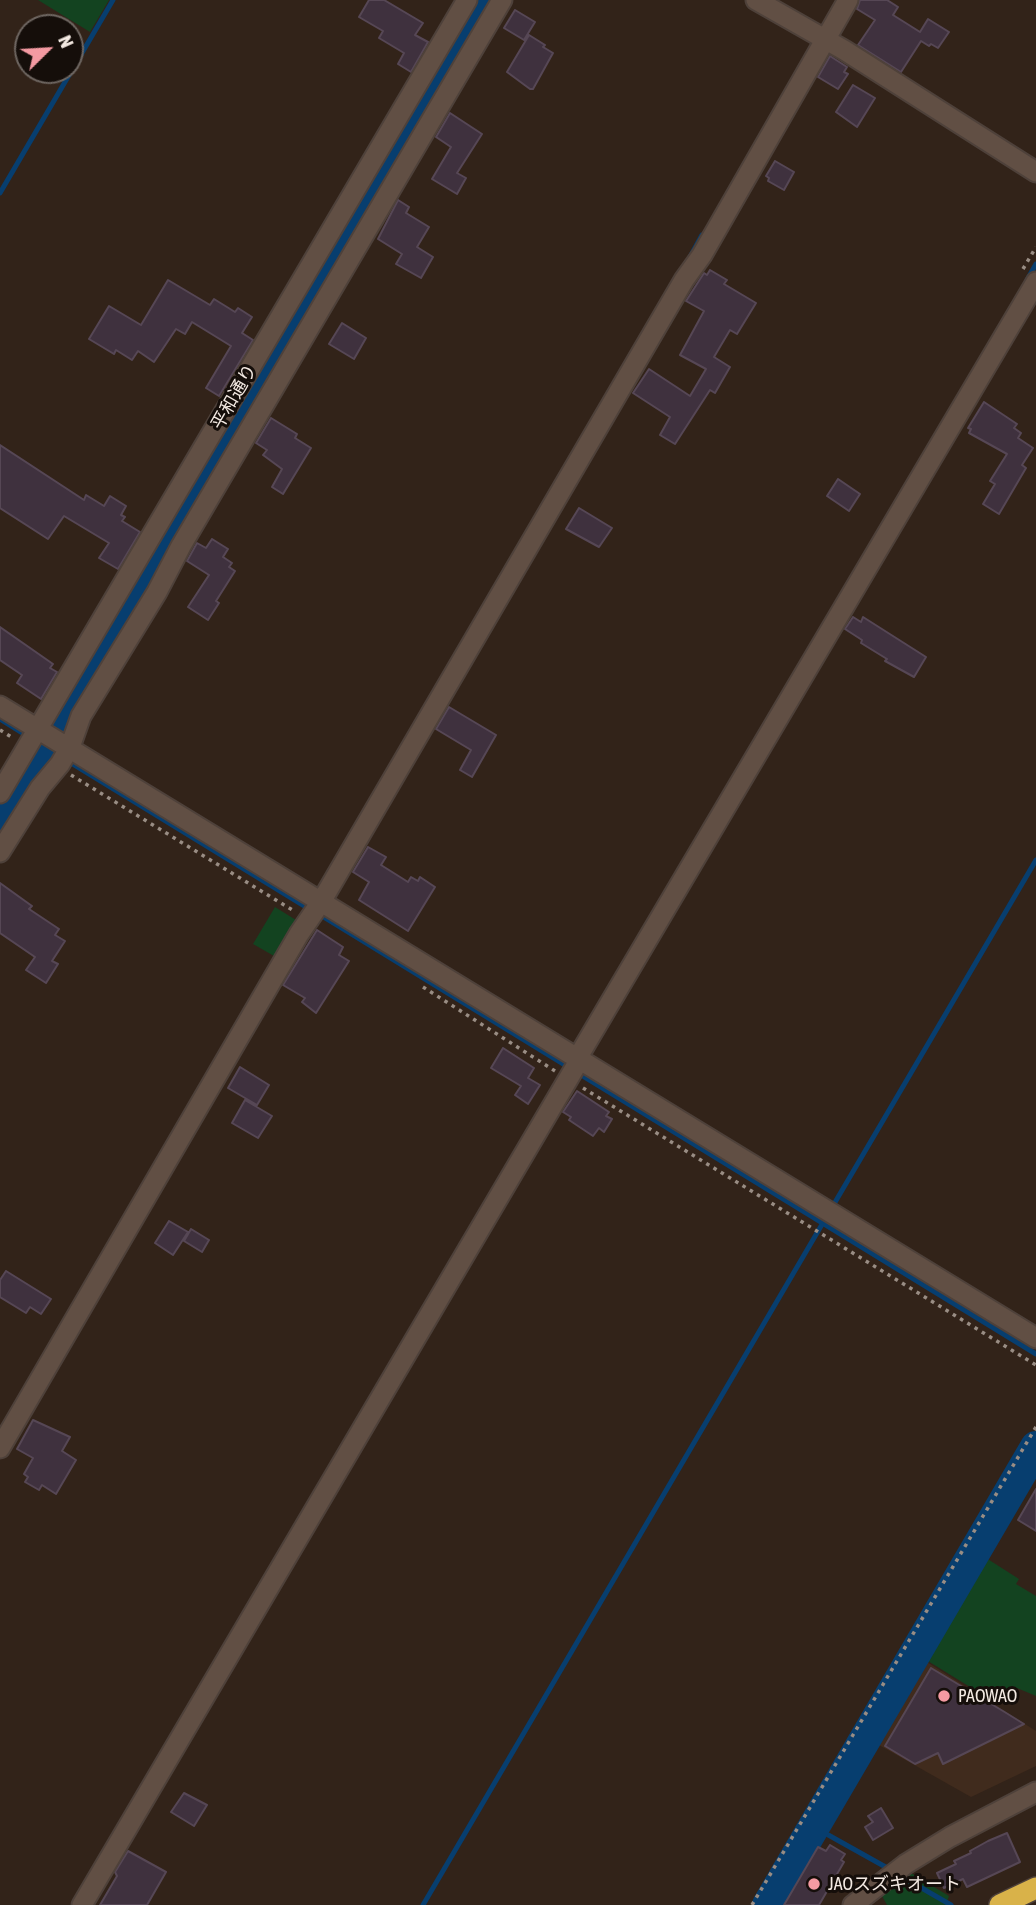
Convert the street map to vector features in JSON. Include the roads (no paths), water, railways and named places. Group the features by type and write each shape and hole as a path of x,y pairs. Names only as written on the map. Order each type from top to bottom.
{"highway":[{"path":"1000,1905 1036,1888"}],"street":[{"name":"平和通り","path":"0,793 467,0"},
{"path":"0,852 63,755 81,716 157,592 188,534 502,0"},
{"path":"756,0 844,50 1036,172"},
{"path":"0,1448 820,38 848,0"},
{"path":"82,1905 1036,282"},
{"path":"0,706 63,755 183,819 312,910 572,1068 1036,1338"},
{"path":"853,1905 906,1864 977,1821 1036,1792"}],"waterway":[{"path":"0,193 113,0"},
{"path":"0,828 486,0"},
{"path":"690,257 702,235"},
{"path":"1027,280 1036,264"},
{"path":"0,719 27,736"},
{"path":"36,741 60,756"},
{"path":"68,761 311,910"},
{"path":"834,1204 1036,860"},
{"path":"319,914 1036,1354"},
{"path":"423,1905 824,1221"},
{"path":"768,1905 1036,1447"},
{"path":"814,1827 891,1870"},
{"path":"899,1875 951,1905"}],"place":[{"name":"PAOWAO","path":"944,1696"},
{"name":"JAOスズキオート","path":"814,1884"}]}
